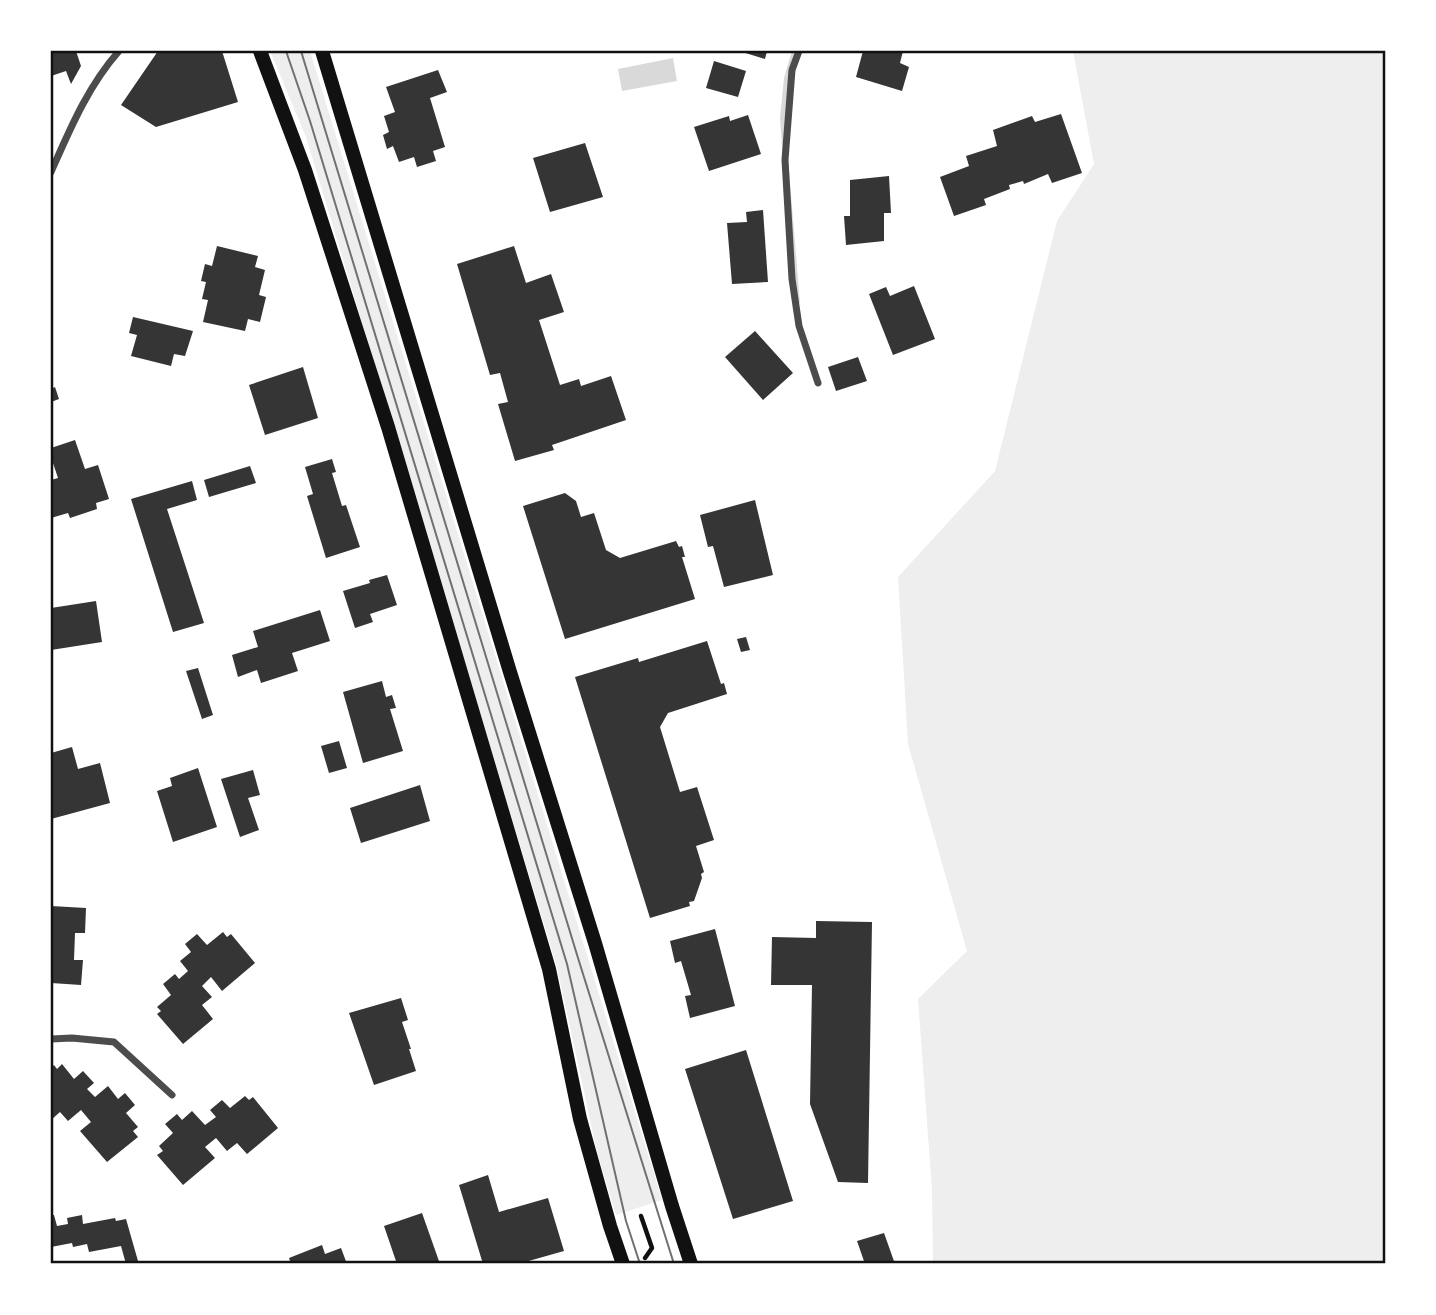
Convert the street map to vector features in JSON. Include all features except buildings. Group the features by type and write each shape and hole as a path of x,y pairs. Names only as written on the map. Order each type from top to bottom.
{"main road":[{"path":"260,51 305,170 392,440 549,969 580,1119 623,1264"},
{"path":"322,51 510,672 596,943 691,1264"}],"street":[{"path":"51,172 78,111 107,64 119,51"},
{"path":"799,51 792,70 785,160 792,279 799,326 818,383"},
{"path":"51,1039 114,1042 172,1095"}],"path":[{"path":"641,1216 652,1248 664,1253"},
{"path":"645,1258 652,1248"}],"shaded area":[{"path":"270,51 310,51 662,1200 616,1215 597,1152 557,967 306,137"},
{"path":"792,51 798,51 791,74 788,159 800,303 793,303 780,118 784,78"},
{"path":"1073,51 1385,51 1385,1264 933,1264 932,1190 918,999 967,951 908,744 898,577 995,471 1057,221 1094,164"},
{"path":"673,58 677,81 622,91 618,69"}],"tram line":[{"path":"286,51 310,121 567,964 626,1221 640,1264"},
{"path":"301,51 674,1264"}]}
